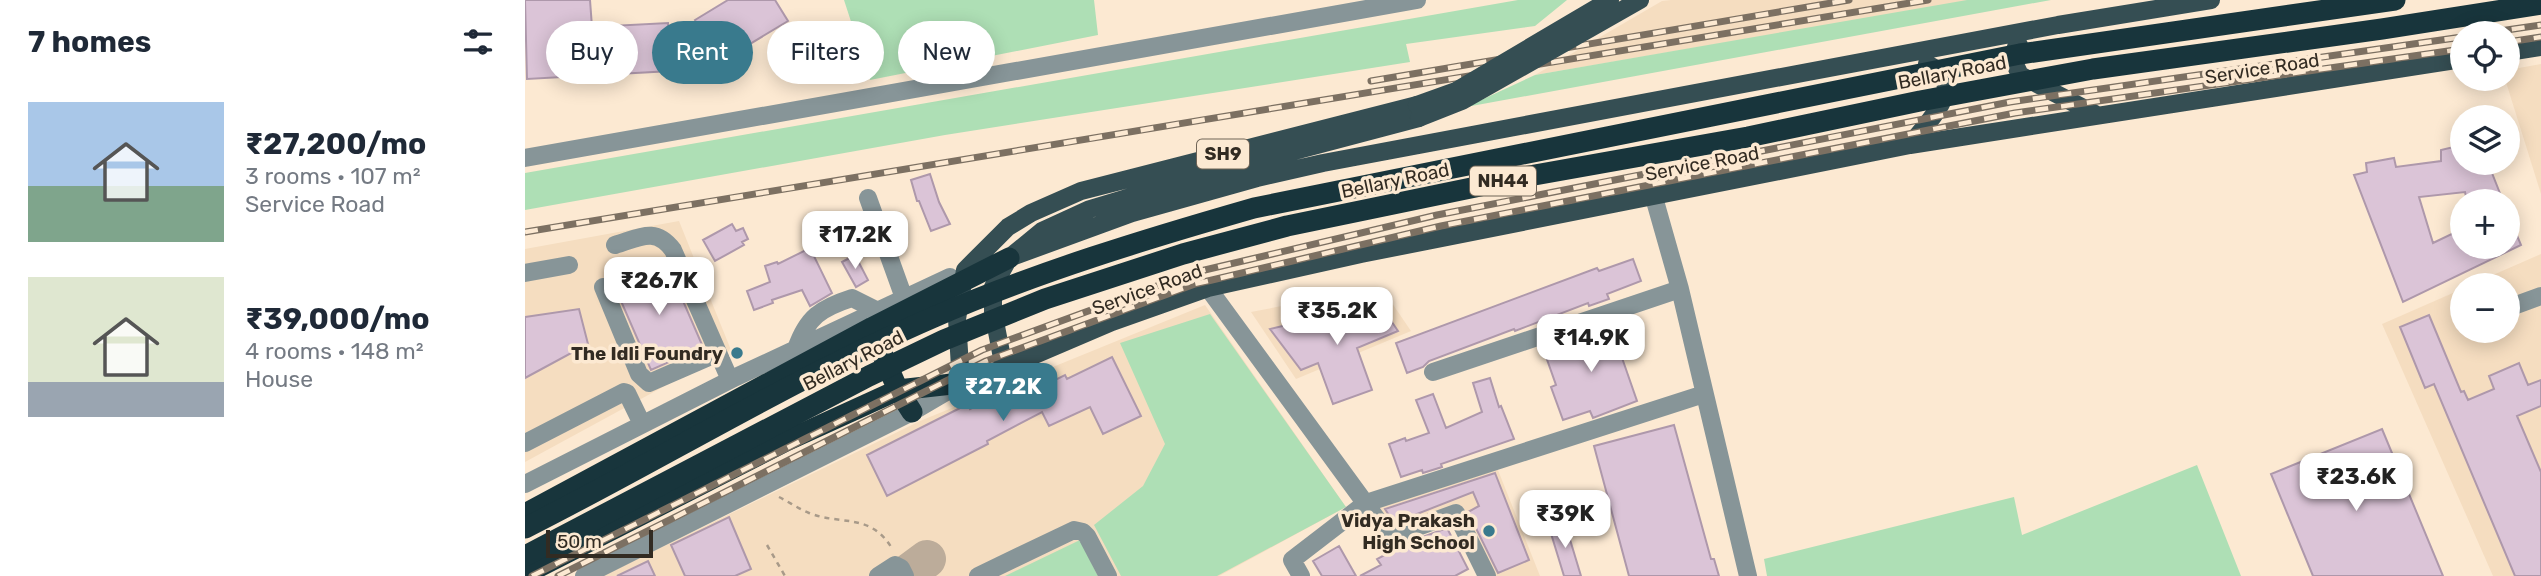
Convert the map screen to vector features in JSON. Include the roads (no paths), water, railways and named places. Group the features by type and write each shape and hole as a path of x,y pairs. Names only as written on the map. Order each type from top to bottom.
{"highway":[{"name":"Bellary Road","path":"525,528 856,353 934,317 1029,279 1133,243 1254,208 2020,54 2395,0"},
{"name":"Bellary Road","path":"525,556 869,376 944,340 1045,299 1183,254 1274,229 1529,176 2079,72 2541,4"},
{"path":"525,514 872,318 964,275 1009,258"},
{"path":"872,318 898,390 912,412"},
{"path":"525,574 774,447 898,390 961,383"}],"main road":[{"name":"SH9","path":"1004,368 993,311 993,287 1009,258 1042,231 1090,209 1418,111 1610,0"},
{"name":"SH9","path":"964,275 1008,227 1031,213 1081,191 1462,101 1640,0"},
{"path":"1009,258 1132,213 1257,178 1323,163 2058,25 2211,0"},
{"path":"2058,25 2031,36 2016,47 2013,60 2016,71 2036,85 2095,114"},
{"path":"2520,50 2541,47"},
{"path":"1893,58 1938,69 1946,83 1946,99 1910,145"},
{"name":"Service Road","path":"961,383 1004,368 1112,322 1208,288 1361,254 1910,145 2095,114 2450,61"},
{"path":"961,383 957,319 964,275"}],"street":[{"path":"525,158 1417,0"},
{"path":"1653,194 1679,289 1748,576"},
{"path":"868,198 904,298"},
{"path":"615,245 651,235 662,237 668,243 730,380"},
{"path":"525,273 569,265"},
{"path":"526,481 730,380 872,318 904,298 964,275"},
{"path":"603,287 639,374 645,381 649,383 718,353"},
{"path":"1208,288 1390,537 1456,513 1486,576"},
{"path":"1433,372 1679,289"},
{"path":"2520,304 2541,296"},
{"path":"796,349 803,328 818,313 835,303 852,298 872,318"},
{"path":"584,576 912,412 961,383"},
{"path":"525,443 624,391 628,393 642,424"},
{"path":"1301,576 1291,560 1366,503 1704,394"},
{"path":"978,576 1075,530 1087,536 1108,576"},
{"path":"878,576 900,570"}],"railway":[{"path":"1371,81 1849,0"},
{"path":"525,232 1928,0"},
{"path":"2520,28 2541,25"},
{"path":"2520,40 2541,37"},
{"path":"532,576 982,350 1192,273 1437,215 2010,102 2450,39"},
{"path":"558,576 986,361 1195,284 1441,226 2015,113 2450,51"}],"place":[{"name":"The Idli Foundry","path":"737,353"},
{"name":"Vidya Prakash High School","path":"1489,531"}]}
